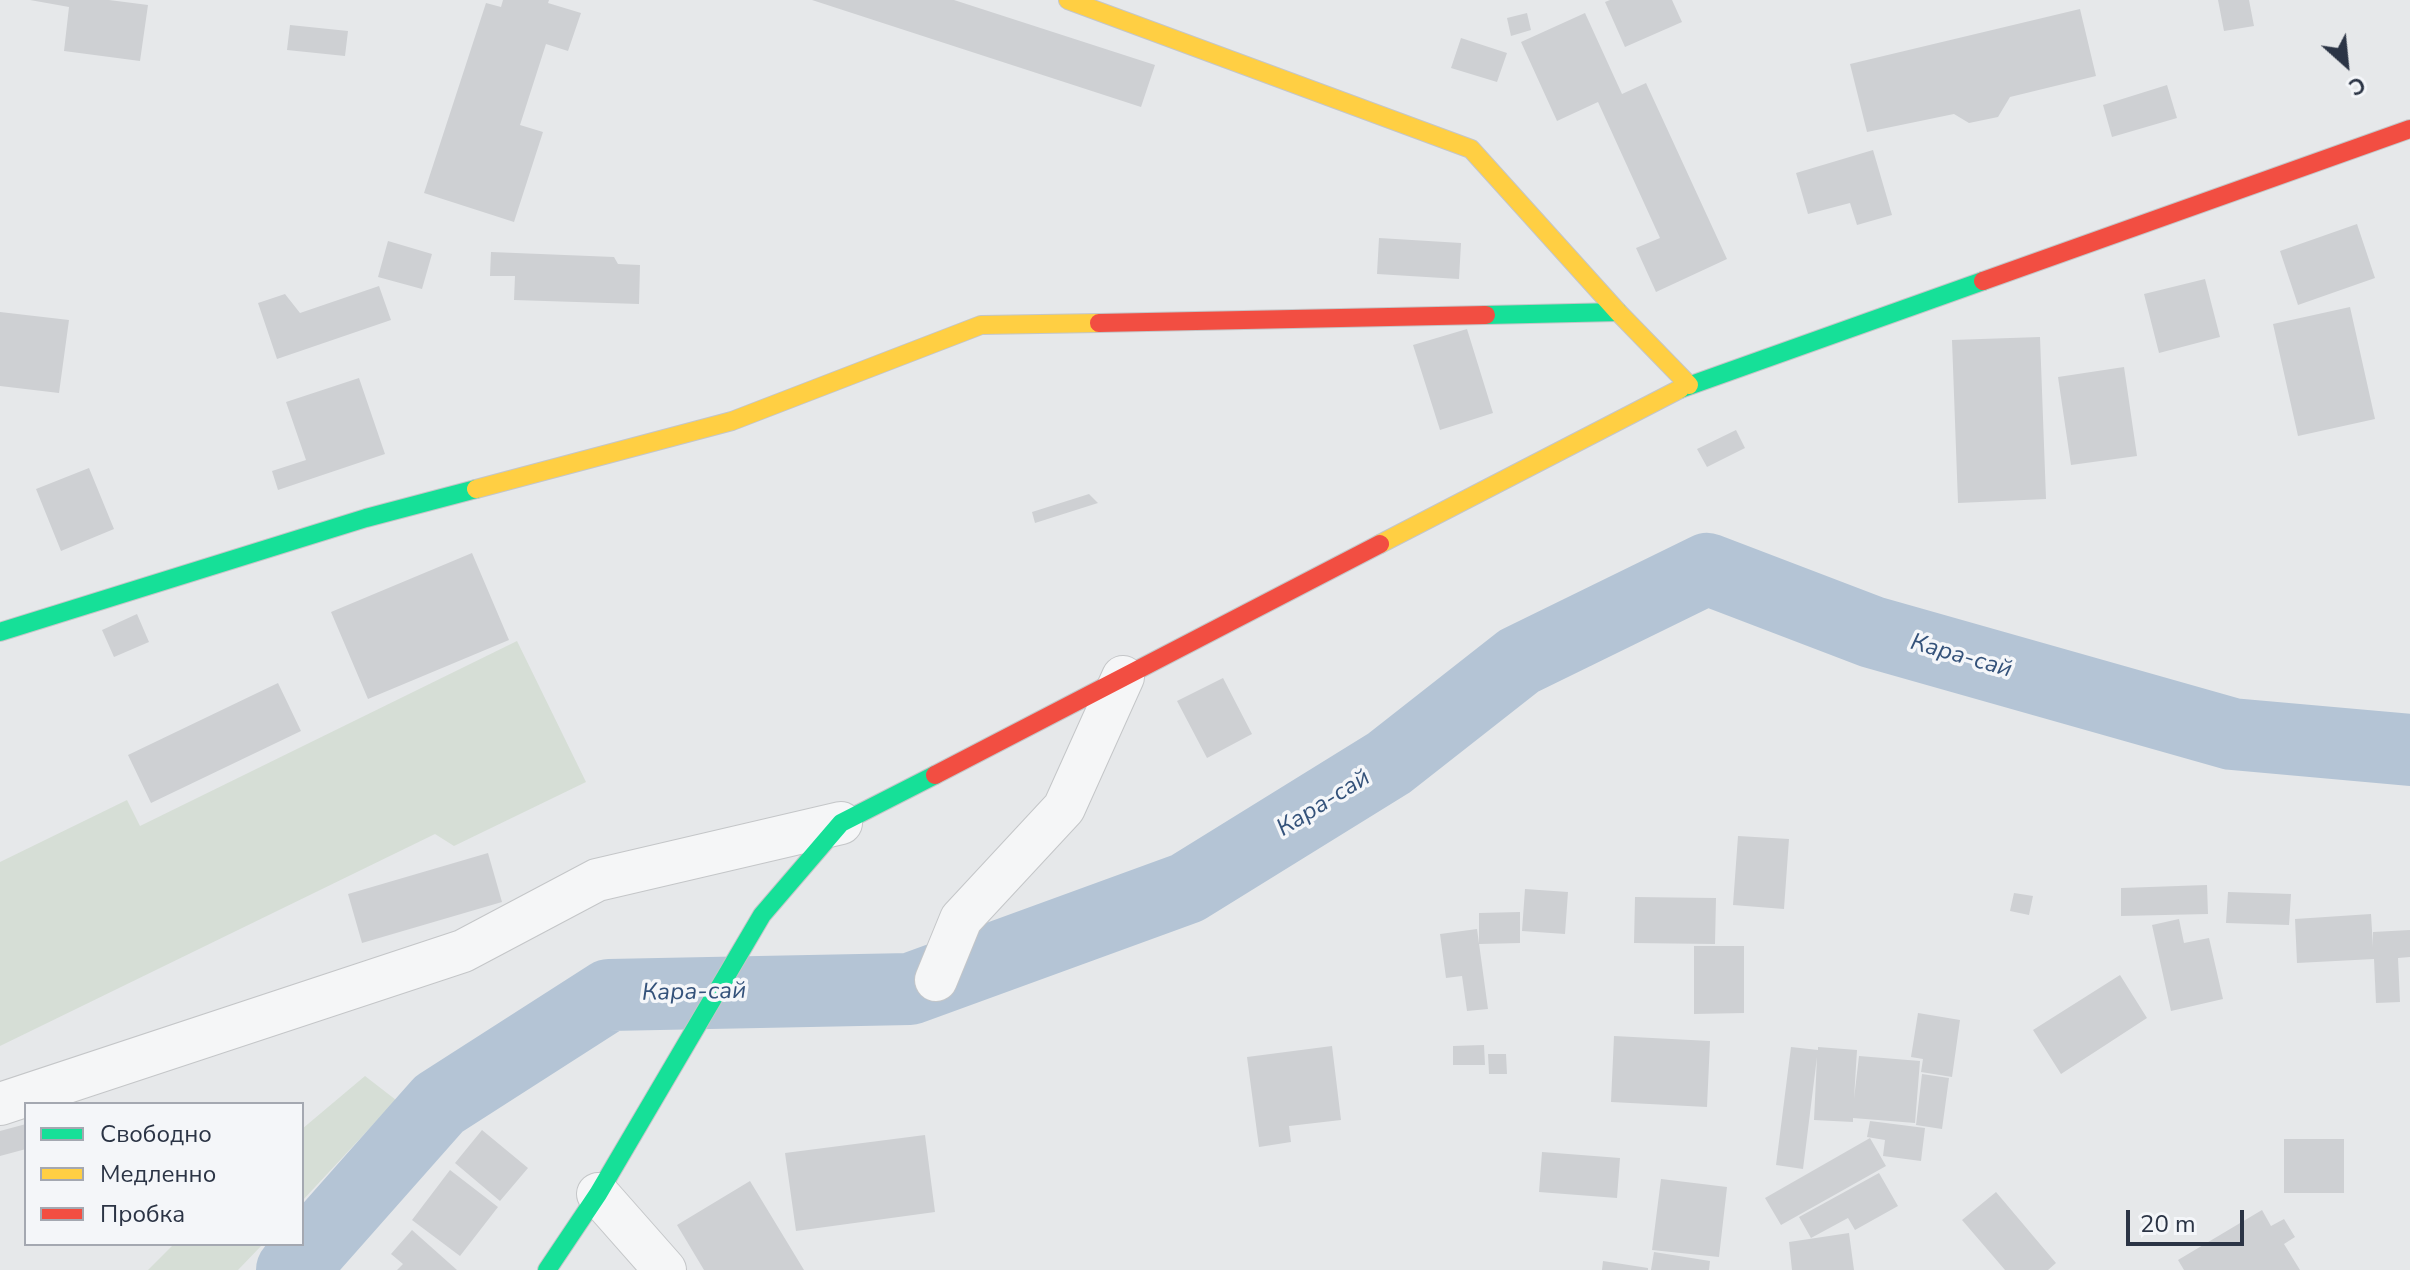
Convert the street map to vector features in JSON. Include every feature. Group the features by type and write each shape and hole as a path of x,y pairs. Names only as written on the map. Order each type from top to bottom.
{"main road":[{"path":"1068,0 1471,149 1618,312 1689,385"},
{"path":"547,1270 598,1194 762,915 841,823 1689,385 2410,129"},
{"path":"0,632 366,518 732,421 981,325 1618,312"}],"street":[{"path":"936,980 961,919 1064,808 1123,677"},
{"path":"0,1104 463,951 597,880 841,823"},
{"path":"598,1194 665,1270"}],"shaded area":[{"path":"517,641 586,782 454,846 435,834 0,1046 0,862 127,800 140,826"},
{"path":"365,1076 396,1100 304,1199 304,1127"},
{"path":"172,1246 261,1246 238,1270 148,1270"}],"building":[{"path":"30,0 109,0 148,5 140,61 64,51 69,7"},
{"path":"503,0 549,0 548,3 581,13 568,51 546,44 520,125 543,132 514,222 424,193 486,3 501,7"},
{"path":"812,0 954,0 1155,65 1141,107"},
{"path":"1672,0 1682,22 1625,47 1605,2"},
{"path":"2218,0 2249,0 2254,26 2224,31"},
{"path":"2080,9 2096,76 2010,97 1998,117 1969,123 1954,114 1867,132 1850,64"},
{"path":"1527,13 1531,30 1511,36 1507,18"},
{"path":"1585,13 1622,94 1646,83 1727,259 1656,292 1636,248 1660,238 1598,102 1557,121 1521,42"},
{"path":"290,25 348,31 345,56 287,50"},
{"path":"1461,38 1507,53 1497,82 1451,68"},
{"path":"2167,85 2177,118 2112,137 2103,105"},
{"path":"1873,150 1892,215 1857,225 1850,203 1808,214 1796,173"},
{"path":"2357,224 2375,278 2298,305 2280,251"},
{"path":"1379,238 1461,243 1459,279 1377,274"},
{"path":"388,241 432,254 422,289 378,277"},
{"path":"491,252 614,257 618,264 640,265 639,304 514,300 515,276 490,276"},
{"path":"2205,279 2220,337 2159,353 2144,294"},
{"path":"379,286 391,320 277,359 258,303 285,294 300,313"},
{"path":"2350,307 2375,419 2298,436 2273,324"},
{"path":"0,312 69,320 59,393 0,386"},
{"path":"1467,329 1493,413 1440,430 1413,345"},
{"path":"2040,337 2046,499 1958,503 1952,340"},
{"path":"2124,367 2137,456 2071,465 2058,377"},
{"path":"359,378 385,454 278,490 272,471 306,460 286,402"},
{"path":"1736,430 1745,448 1707,467 1697,449"},
{"path":"89,468 114,529 61,551 36,489"},
{"path":"1089,494 1098,503 1035,523 1032,512"},
{"path":"472,553 509,640 368,699 331,612"},
{"path":"137,614 149,642 114,657 102,630"},
{"path":"1223,678 1252,734 1207,758 1177,701"},
{"path":"278,683 301,731 151,803 128,755"},
{"path":"1738,836 1789,839 1784,909 1733,905"},
{"path":"488,853 502,902 362,943 348,894"},
{"path":"2207,885 2208,914 2121,916 2121,888"},
{"path":"1525,889 1568,892 1565,934 1522,931"},
{"path":"2228,892 2291,894 2289,925 2226,923"},
{"path":"2014,893 2033,896 2029,915 2010,911"},
{"path":"1635,897 1716,898 1715,944 1634,943"},
{"path":"1520,912 1520,943 1479,944 1479,913"},
{"path":"2371,914 2373,947 2373,932 2410,930 2410,957 2398,958 2400,1002 2376,1003 2374,959 2297,963 2295,919"},
{"path":"2179,919 2184,943 2209,938 2223,999 2171,1011 2152,925"},
{"path":"1477,929 1488,1009 1467,1011 1462,976 1446,978 1440,934"},
{"path":"1694,946 1744,946 1744,1013 1694,1014"},
{"path":"2120,975 2147,1018 2061,1074 2033,1030"},
{"path":"1918,1013 1960,1020 1952,1077 1921,1072 1923,1059 1911,1057"},
{"path":"1614,1036 1710,1041 1707,1107 1611,1102"},
{"path":"1484,1045 1485,1065 1453,1065 1453,1046"},
{"path":"1332,1046 1341,1120 1289,1126 1291,1142 1259,1147 1247,1057"},
{"path":"1791,1047 1857,1050 1854,1099 1859,1056 1920,1061 1915,1123 1853,1118 1853,1122 1814,1120 1817,1057 1803,1169 1776,1165"},
{"path":"1488,1054 1506,1054 1507,1074 1489,1074"},
{"path":"1922,1074 1949,1078 1942,1129 1916,1125"},
{"path":"1870,1121 1925,1128 1921,1161 1883,1156 1885,1140 1867,1137"},
{"path":"24,1125 24,1150 0,1156 0,1131"},
{"path":"482,1130 528,1168 500,1201 455,1163"},
{"path":"925,1135 935,1212 796,1231 785,1153"},
{"path":"1870,1138 1886,1166 1781,1225 1765,1198"},
{"path":"2284,1139 2344,1139 2344,1193 2284,1193"},
{"path":"1542,1152 1620,1158 1617,1198 1539,1192"},
{"path":"450,1170 498,1207 460,1256 412,1220"},
{"path":"1879,1173 1898,1206 1855,1230 1848,1218 1811,1238 1799,1217"},
{"path":"1661,1179 1727,1187 1719,1257 1652,1250"},
{"path":"750,1181 804,1270 704,1270 677,1225"},
{"path":"1996,1192 2056,1263 2048,1270 2005,1270 1962,1220"},
{"path":"2262,1210 2271,1226 2284,1219 2295,1237 2284,1244 2300,1270 2184,1270 2178,1260"},
{"path":"412,1230 457,1270 397,1270 403,1264 391,1254"},
{"path":"1849,1233 1854,1270 1792,1270 1789,1242"},
{"path":"1654,1252 1710,1261 1709,1270 1651,1270"},
{"path":"1603,1261 1648,1268 1648,1270 1602,1270"}],"waterway":[{"name":"Кара-сай","path":"292,1270 439,1104 609,995 910,989 1187,888 1389,763 1519,661 1707,569 1872,632 2232,734 2410,750"}],"traffic: fast":[{"path":"1680,389 1983,281"},
{"path":"1486,315 1618,312"},
{"path":"0,632 366,518 476,489"},
{"path":"547,1270 598,1194 762,915 841,823 935,775"}],"traffic: slow":[{"path":"1068,0 1471,149 1618,312 1689,385"},
{"path":"476,489 732,421 981,325 1099,323"},
{"path":"1380,544 1680,389"}],"traffic: jam":[{"path":"1983,281 2410,129"},
{"path":"1099,323 1486,315"},
{"path":"935,775 1380,544"}]}
